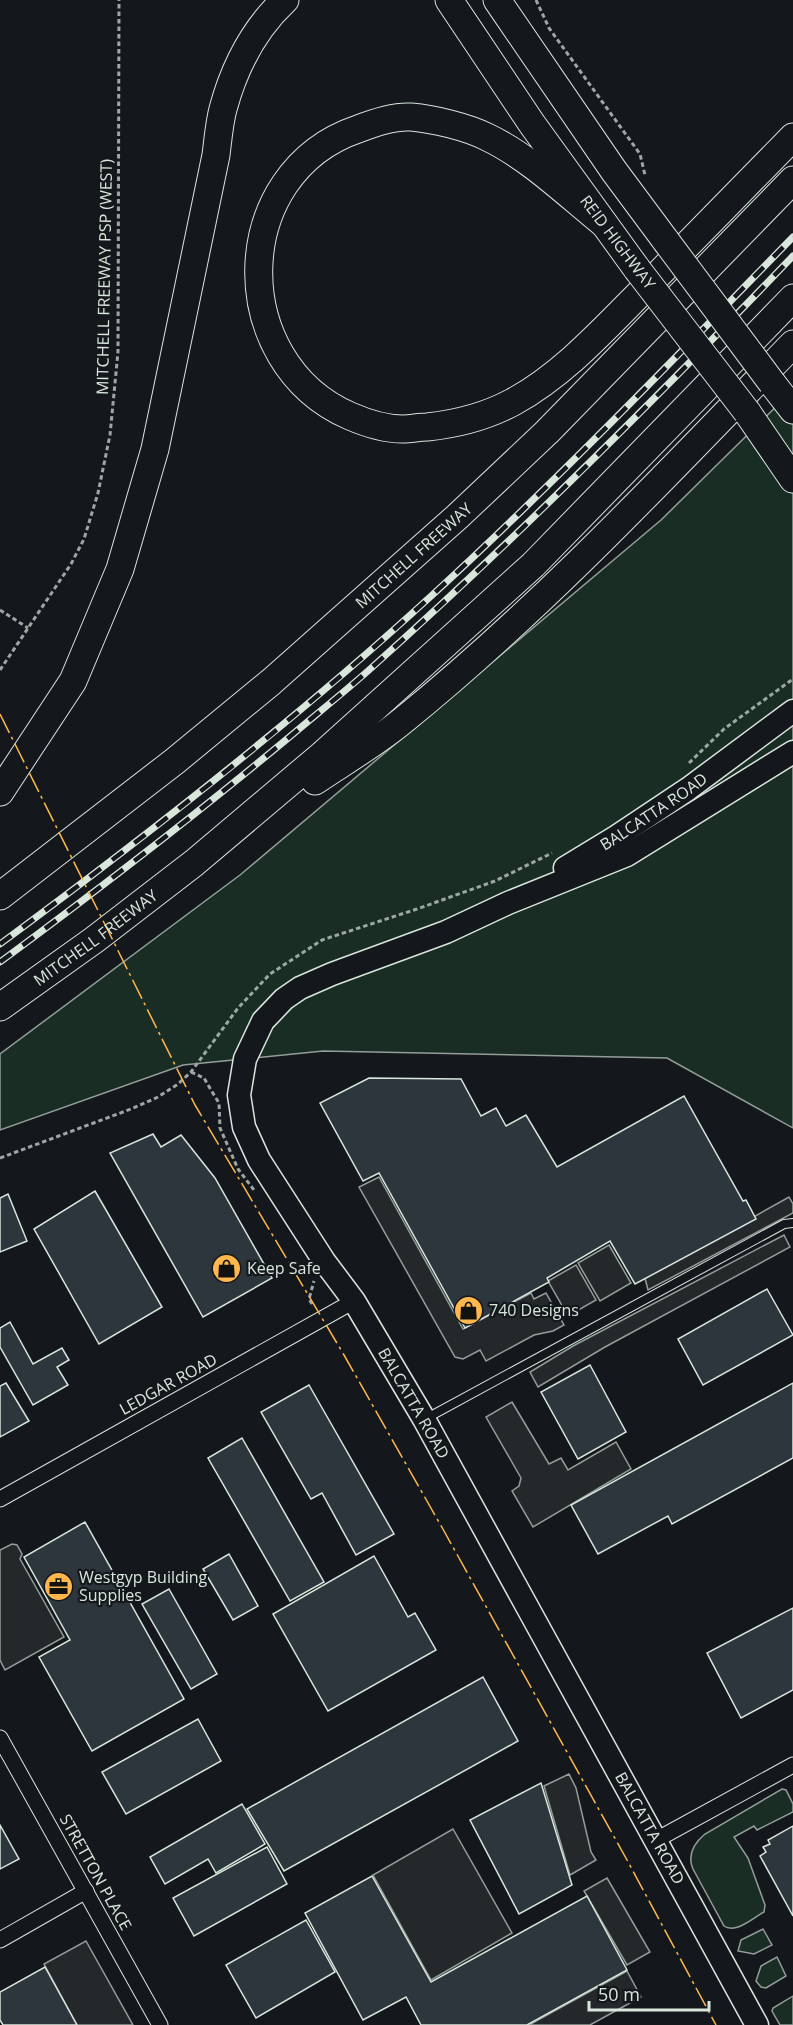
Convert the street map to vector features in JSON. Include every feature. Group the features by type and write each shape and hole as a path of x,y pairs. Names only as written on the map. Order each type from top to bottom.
{"highway":[{"path":"0,792 73,681 120,569 155,449 216,155 223,109 242,58 256,34 285,0"},
{"name":"REID HIGHWAY","path":"449,0 532,124 603,223 747,412 793,479"},
{"path":"497,0 614,171 793,410"},
{"path":"603,223 512,152 484,135 453,125 409,117 366,126 345,133 321,147 305,160 277,195 261,243 259,288 262,309 277,347 289,369 307,388 335,409 358,419 402,429 450,424 477,416 512,402 557,374 793,137"},
{"name":"MITCHELL FREEWAY","path":"0,896 176,762 280,675 432,540 547,432 793,180"},
{"name":"MITCHELL FREEWAY","path":"0,1007 94,940 194,863 322,755 533,565 793,298"},
{"path":"194,863 400,724 537,604 793,344"}],"main road":[{"name":"BALCATTA ROAD","path":"508,903 652,813 793,711"},
{"name":"BALCATTA ROAD","path":"757,2025 424,1419 354,1301 324,1261 259,1160 244,1127 239,1095 245,1059 263,1021 284,999 300,988 446,932 508,903 627,855 793,752"}],"street":[{"name":"LEDGAR ROAD","path":"0,1498 354,1301"},
{"name":"STRETTON PLACE","path":"0,1738 160,2025"},
{"path":"656,1840 793,1765"},
{"path":"0,1940 87,1891"}],"lane":[{"path":"424,1419 784,1224 793,1222"}],"path":[{"name":"MITCHELL FREEWAY PSP (WEST)","path":"0,670 84,539 98,493 110,435 118,352 119,0"},
{"path":"536,0 549,28 640,154 645,174 651,183"},
{"path":"0,610 28,628"},
{"path":"191,1072 204,1078 219,1103"}],"green space":[{"path":"793,390 793,1128 667,1058 323,1051 183,1065 0,1130 0,1054 240,875 661,520"},
{"path":"782,1789 786,1790 793,1804 793,1812 757,1830 754,1826 734,1837 748,1858 765,1905 764,1912 739,1927 724,1926 693,1869 692,1850 705,1834"},
{"path":"763,1929 772,1945 754,1954 738,1951 741,1940"},
{"path":"777,1957 786,1976 766,1988 761,1987 756,1981 761,1966"},
{"path":"793,1996 793,2025 780,2025 772,2011 773,2008"}],"shaded area":[{"path":"379,1177 463,1329 531,1293 534,1299 546,1293 564,1325 553,1331 534,1335 486,1361 480,1350 463,1359 455,1357 359,1187"},
{"path":"789,1197 793,1204 793,1213 648,1290 645,1278"},
{"path":"784,1235 790,1247 605,1347 538,1387 530,1372 573,1346"},
{"path":"609,1245 631,1283 600,1301 578,1263"},
{"path":"576,1265 596,1300 568,1316 548,1281"},
{"path":"512,1402 549,1464 561,1458 568,1470 616,1442 631,1469 533,1527 512,1491 519,1486 521,1478 486,1417"},
{"path":"12,1544 17,1545 22,1554 20,1559 64,1637 5,1670 0,1660 0,1550"},
{"path":"569,1774 576,1788 591,1852 596,1860 570,1875 544,1786"},
{"path":"453,1829 512,1933 431,1980 373,1875"},
{"path":"607,1878 650,1952 627,1965 584,1891"},
{"path":"86,1941 133,2025 77,2025 44,1964"},
{"path":"627,1971 641,1997 590,2025 529,2025"}],"building":[{"path":"369,1078 461,1079 481,1116 496,1108 506,1126 526,1115 557,1167 684,1096 743,1201 746,1200 756,1219 635,1284 610,1241 547,1278 549,1282 465,1328 379,1173 363,1181 320,1103"},
{"path":"153,1134 161,1147 181,1135 215,1178 272,1278 203,1317 110,1153"},
{"path":"95,1191 162,1307 99,1344 34,1229"},
{"path":"8,1194 27,1241 0,1252 0,1198"},
{"path":"767,1289 793,1335 703,1385 678,1339"},
{"path":"10,1322 33,1364 62,1348 69,1360 57,1367 68,1385 33,1405 0,1347 0,1328"},
{"path":"590,1365 626,1432 578,1459 541,1392"},
{"path":"6,1383 29,1421 0,1437 0,1386"},
{"path":"793,1383 793,1458 672,1524 668,1516 598,1554 571,1505"},
{"path":"309,1385 394,1534 356,1555 322,1493 311,1499 261,1412"},
{"path":"242,1438 324,1582 290,1601 208,1458"},
{"path":"85,1522 184,1699 92,1751 39,1657 70,1640 24,1557"},
{"path":"229,1554 258,1606 233,1620 203,1569"},
{"path":"374,1556 408,1617 415,1613 436,1650 328,1711 273,1614"},
{"path":"169,1589 217,1674 191,1689 142,1604"},
{"path":"793,1608 793,1690 741,1718 707,1653"},
{"path":"483,1677 518,1741 284,1871 247,1809"},
{"path":"198,1719 221,1761 126,1814 102,1772"},
{"path":"541,1783 572,1885 519,1914 470,1820"},
{"path":"242,1804 265,1844 216,1873 208,1859 165,1884 150,1857"},
{"path":"0,1825 19,1859 0,1869"},
{"path":"793,1826 793,1916 760,1856 766,1852 763,1847 770,1844 768,1840"},
{"path":"267,1847 287,1884 194,1936 173,1898"},
{"path":"372,1876 431,1982 587,1896 627,1970 527,2025 421,2025 406,1997 363,2020 305,1913"},
{"path":"306,1920 335,1972 256,2018 226,1965"},
{"path":"45,1967 77,2025 3,2025 0,2020 0,1992"}],"railway":[{"path":"0,944 219,777 378,644 568,465 793,237"},
{"path":"0,962 181,824 369,670 585,468 793,256"}],"power":[{"path":"0,714 195,1105 344,1355 444,1531 716,2025"}],"place":[{"name":"Keep Safe","path":"226,1268"},
{"name":"740 Designs","path":"468,1310"},
{"name":"Westgyp Building Supplies","path":"58,1586"}]}
